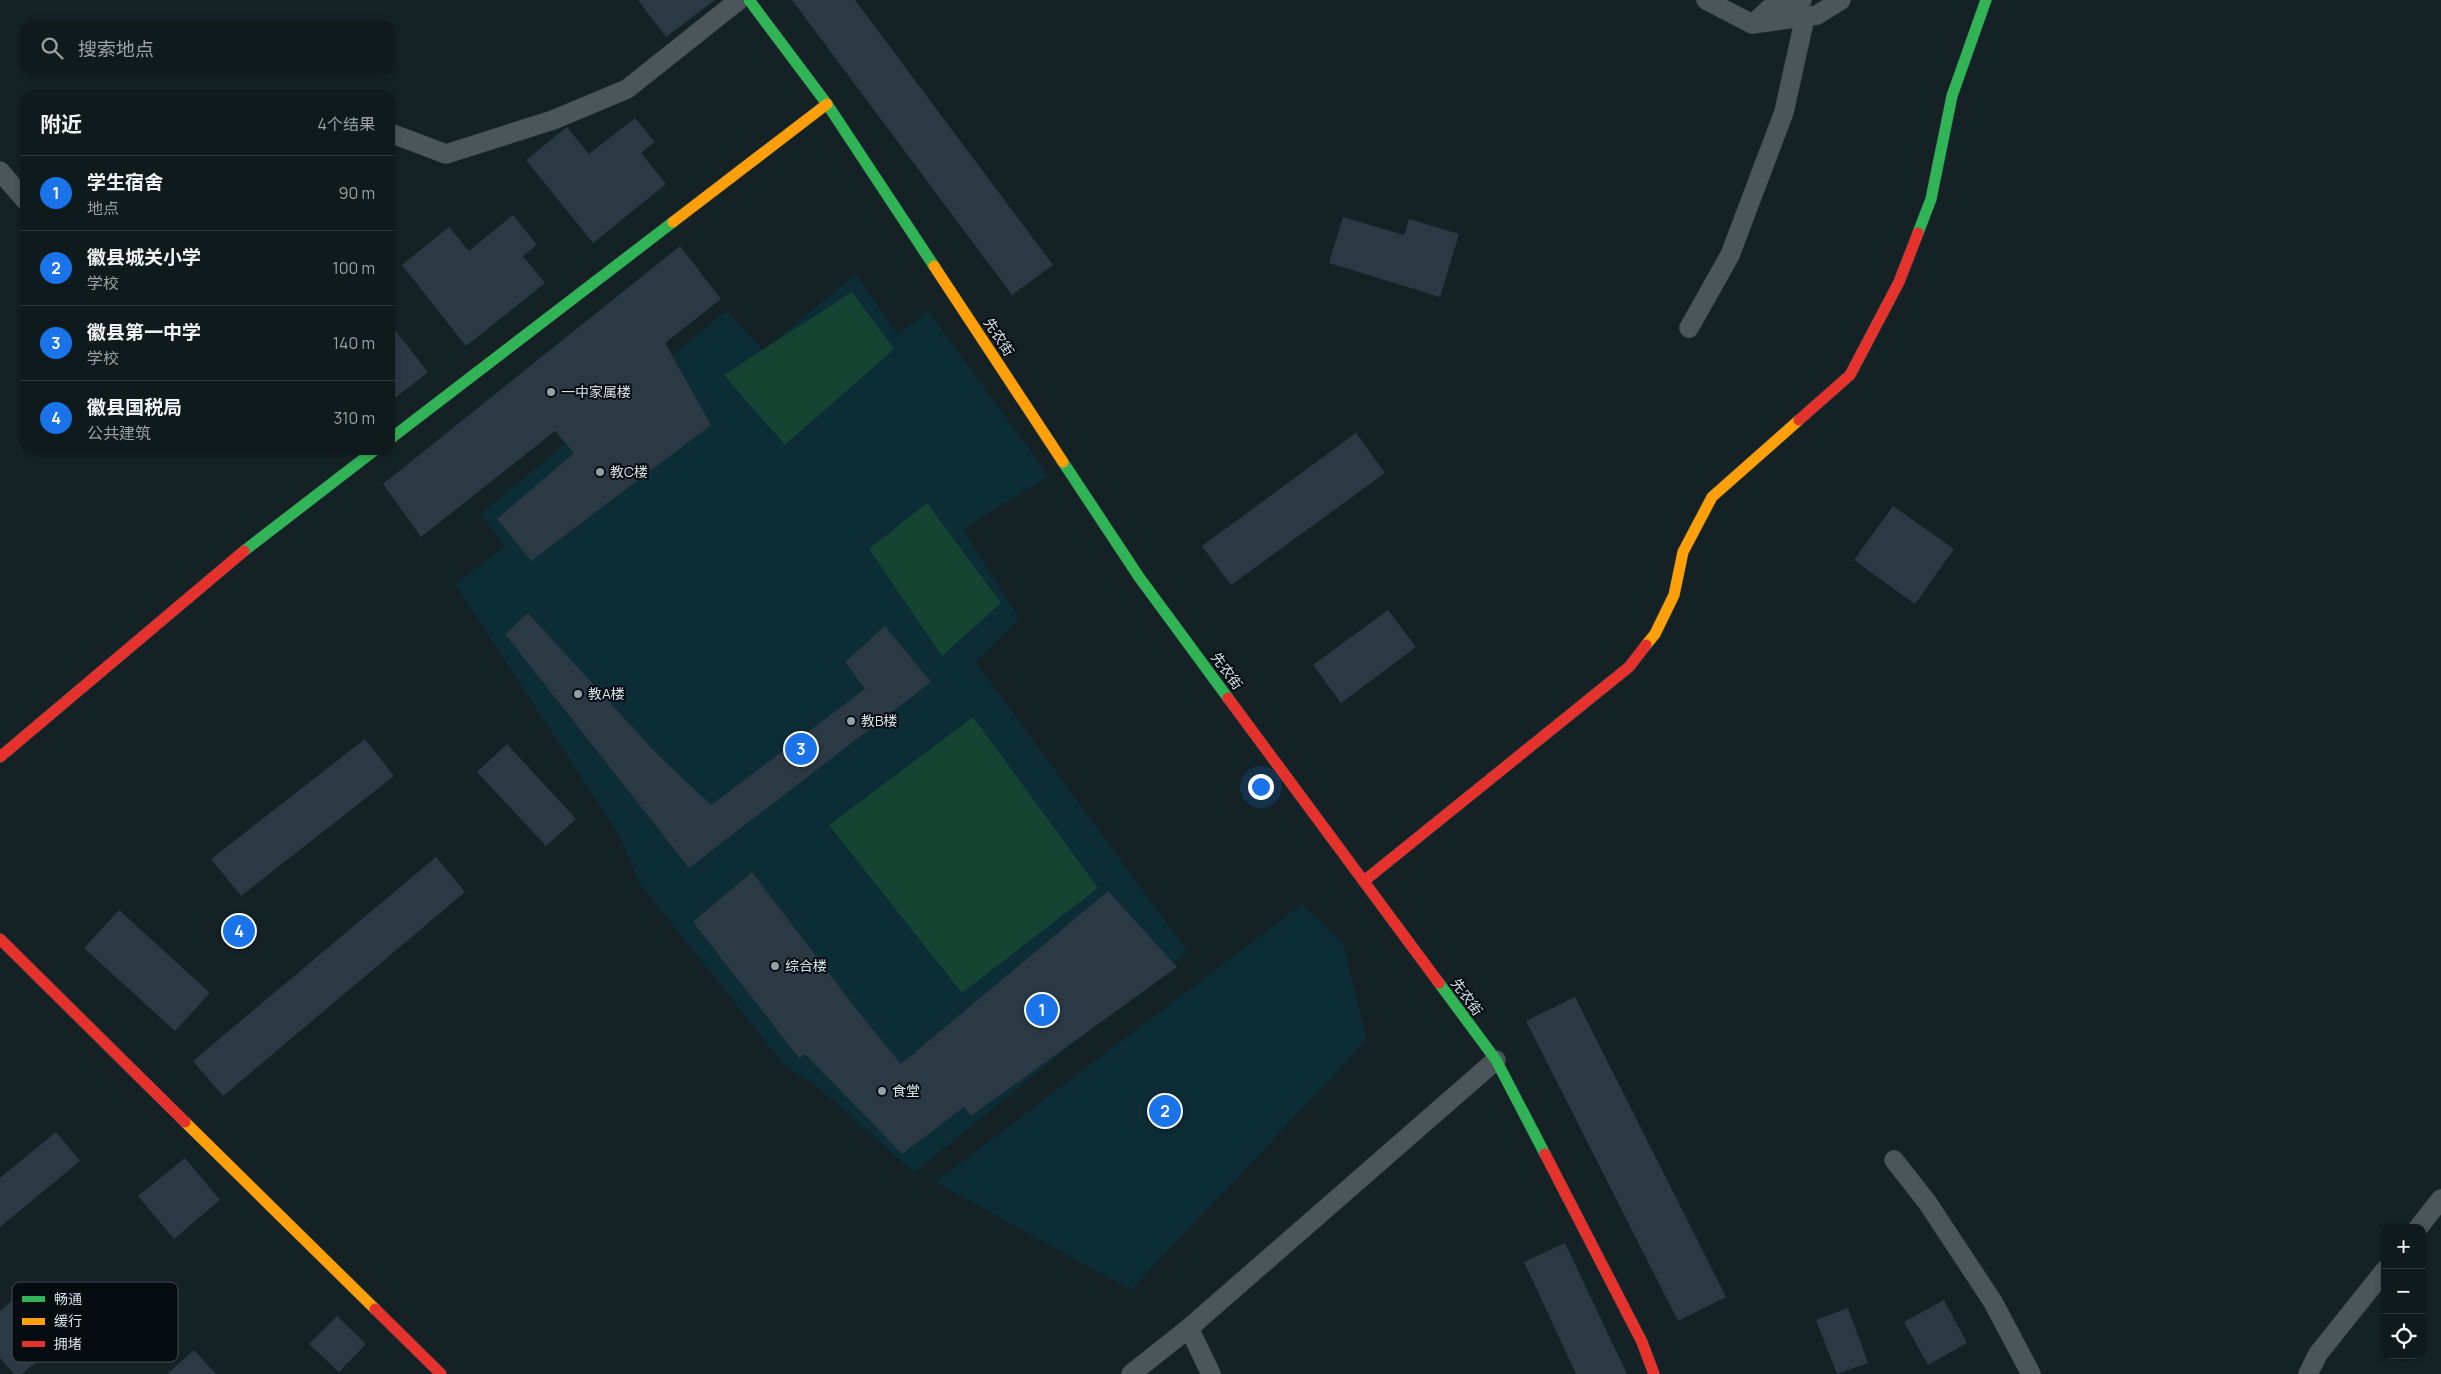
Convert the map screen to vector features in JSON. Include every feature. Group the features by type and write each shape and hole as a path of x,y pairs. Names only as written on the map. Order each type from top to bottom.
{"street":[{"path":"395,135 446,154 554,120 627,89 739,0"},
{"name":"先农街","path":"749,0 827,104 1139,577 1496,1060 1642,1342 1654,1374"},
{"path":"1706,0 1752,24 1803,8 1817,15 1841,0"},
{"path":"1364,881 1630,667 1655,634 1665,615 1678,581 1683,552 1712,497 1850,374 1899,282 1931,199 1952,96 1986,0"},
{"path":"1689,328 1730,255 1784,112 1803,8"},
{"path":"395,434 827,104"},
{"path":"0,171 20,194"},
{"path":"0,757 252,544 368,455"},
{"path":"0,939 441,1374"},
{"path":"1131,1374 1189,1328 1496,1060"},
{"path":"1894,1160 1927,1202 1993,1302 2031,1374"},
{"path":"2421,1224 2441,1199"},
{"path":"2308,1374 2318,1354 2381,1275"},
{"path":"1189,1328 1211,1374"}],"shaded area":[{"path":"856,274 898,335 928,311 1049,476 963,529 1019,618 976,662 1187,951 914,1173 814,1084 786,1067 640,884 620,837 455,584 505,546 480,514 726,311 763,350"},
{"path":"1302,904 1343,943 1367,1040 1131,1290 935,1182"}],"green space":[{"path":"852,292 894,349 785,445 724,375"},
{"path":"927,503 1001,603 942,656 869,549"},
{"path":"973,717 1098,888 962,993 829,825"}],"building":[{"path":"638,0 715,0 666,37"},
{"path":"792,0 855,0 1053,265 1012,295"},
{"path":"635,118 655,142 641,153 666,184 593,243 526,160 567,127 589,154"},
{"path":"513,215 537,245 523,256 545,283 466,346 402,265 449,227 469,251"},
{"path":"1343,217 1404,235 1409,219 1459,234 1440,297 1329,263"},
{"path":"680,246 721,299 665,343 711,425 531,561 497,519 574,453 555,431 421,537 383,484"},
{"path":"395,330 428,372 395,398"},
{"path":"1356,433 1385,473 1231,585 1202,546"},
{"path":"1893,506 1954,549 1915,604 1854,560"},
{"path":"1388,610 1416,647 1341,703 1313,665"},
{"name":"教B楼","path":"528,613 657,754 711,805 865,689 845,662 885,626 931,682 689,868 505,634"},
{"path":"365,739 394,776 241,896 211,859"},
{"path":"507,744 576,819 546,846 477,772"},
{"path":"436,857 465,892 223,1096 193,1061"},
{"path":"752,872 857,1010 901,1064 1108,891 1177,967 971,1116 964,1107 902,1154 805,1054 799,1058 693,922"},
{"path":"119,910 210,993 175,1031 84,948"},
{"path":"1575,997 1726,1297 1678,1321 1526,1021"},
{"path":"56,1132 80,1161 0,1227 0,1178"},
{"path":"185,1158 220,1200 174,1239 138,1196"},
{"path":"1565,1243 1627,1374 1576,1374 1524,1262"},
{"path":"1944,1300 1967,1343 1928,1365 1904,1322"},
{"path":"12,1301 12,1362 36,1362 22,1374 14,1374 0,1358 0,1311"},
{"path":"1848,1308 1868,1363 1837,1374 1816,1320"},
{"path":"337,1316 366,1344 339,1372 309,1344"},
{"path":"194,1350 216,1374 167,1374"}],"traffic: fast":[{"path":"749,0 827,104 934,266"},
{"path":"1918,233 1931,199 1952,96 1986,0"},
{"path":"395,435 673,222"},
{"path":"244,551 369,455"},
{"path":"1063,462 1139,577 1228,698"},
{"path":"1439,983 1496,1060 1545,1154"}],"traffic: slow":[{"path":"673,222 827,104"},
{"path":"934,266 1063,462"},
{"path":"1646,645 1655,634 1674,595 1683,552 1712,497 1799,420"},
{"path":"185,1122 375,1309"}],"traffic: jam":[{"path":"1799,420 1850,375 1899,282 1918,233"},
{"path":"0,757 244,551"},
{"path":"1364,881 1629,667 1646,645"},
{"path":"1228,698 1439,983"},
{"path":"0,939 185,1122"},
{"path":"1545,1154 1642,1342 1654,1374"},
{"path":"375,1309 441,1374"}],"place":[{"name":"一中家属楼","path":"551,392"},
{"name":"教C楼","path":"600,472"},
{"name":"教A楼","path":"578,694"},
{"name":"教B楼","path":"851,721"},
{"name":"徽县第一中学","path":"801,749"},
{"name":"徽县国税局","path":"239,931"},
{"name":"综合楼","path":"775,966"},
{"name":"学生宿舍","path":"1042,1010"},
{"name":"食堂","path":"882,1091"},
{"name":"徽县城关小学","path":"1165,1111"}]}
